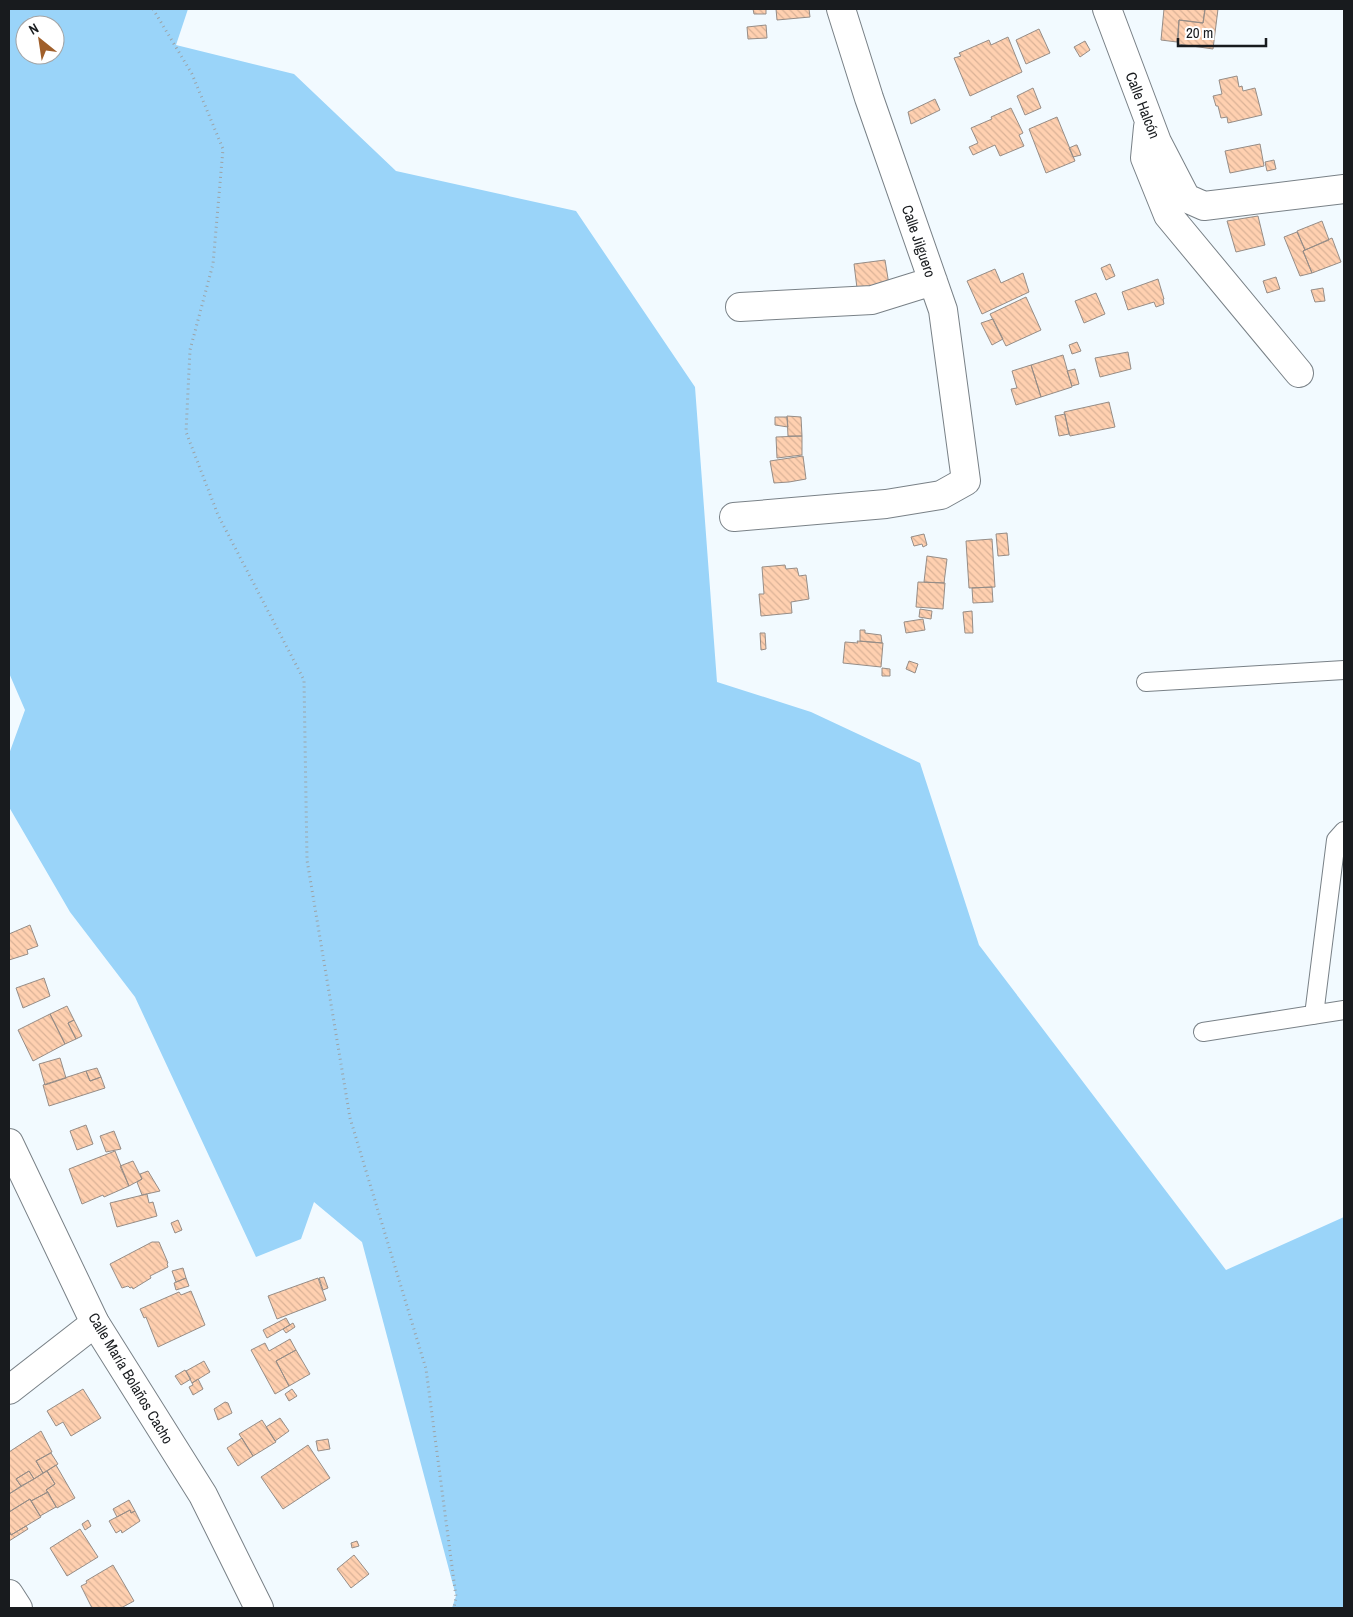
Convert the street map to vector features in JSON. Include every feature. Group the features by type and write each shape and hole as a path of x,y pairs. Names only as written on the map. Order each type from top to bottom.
{"street":[{"name":"Calle Jilguero","path":"734,517 886,504 941,495 966,481 943,310 869,98 841,9"},
{"name":"Calle Halcón","path":"1106,9 1158,142 1186,198 1204,206 1344,189"},
{"path":"1148,118 1144,158 1168,215 1299,373"},
{"path":"740,307 872,300 933,281"},
{"name":"Calle María Bolaños Cacho","path":"9,1143 95,1323 203,1495 260,1608"},
{"path":"9,1390 95,1323"},
{"path":"9,1594 18,1608"}],"lane":[{"path":"1146,682 1344,670"},
{"path":"1314,1015 1336,840 1344,831"},
{"path":"1203,1032 1344,1010"}],"path":[{"path":"153,9 192,74 223,149 213,264 190,350 186,432 218,515 304,680 307,860 350,1118 426,1369 456,1596 454,1608"}],"shaded area":[{"path":"9,9 188,9 176,45 294,74 396,171 576,211 695,387 717,682 811,712 920,763 979,945 1226,1270 1344,1217 1344,1608 452,1608 456,1596 362,1242 314,1202 301,1239 256,1257 135,997 70,912 9,807 9,754 25,710 9,673"}],"building":[{"path":"753,9 766,9 766,14 754,14"},
{"path":"776,9 809,9 810,17 777,20"},
{"path":"1164,9 1205,9 1203,23 1179,20 1177,42 1161,40"},
{"path":"1205,9 1218,9 1213,49 1178,44 1179,20 1203,23"},
{"path":"766,25 767,38 748,39 747,27"},
{"path":"1039,29 1050,53 1026,64 1016,40"},
{"path":"1008,37 1022,72 970,96 954,58 961,56 959,53 989,40 991,45"},
{"path":"1085,41 1090,50 1080,57 1074,47"},
{"path":"1237,76 1239,87 1242,86 1243,91 1255,88 1262,115 1228,123 1227,117 1221,118 1213,96 1222,94 1219,80"},
{"path":"1033,88 1041,108 1025,115 1017,96"},
{"path":"935,99 940,110 911,124 908,112"},
{"path":"1011,108 1023,133 1019,135 1024,146 1000,156 995,145 973,155 969,147 978,143 971,128"},
{"path":"1057,117 1075,161 1046,173 1029,129"},
{"path":"1260,144 1264,166 1230,173 1225,151"},
{"path":"1077,145 1081,155 1073,157 1069,148"},
{"path":"1274,160 1276,169 1267,171 1265,162"},
{"path":"1258,216 1265,245 1236,252 1227,221"},
{"path":"1322,221 1329,240 1305,250 1297,231"},
{"path":"1297,232 1312,273 1300,276 1284,237"},
{"path":"1332,238 1341,262 1312,273 1303,251"},
{"path":"885,260 890,291 858,296 854,264"},
{"path":"1110,264 1115,276 1106,280 1101,268"},
{"path":"995,269 1001,283 1023,273 1029,292 982,314 967,281"},
{"path":"1276,277 1280,289 1267,293 1263,281"},
{"path":"1158,279 1164,304 1156,307 1154,302 1128,310 1122,292"},
{"path":"1323,288 1325,301 1315,302 1311,290"},
{"path":"1096,293 1105,314 1084,323 1075,301"},
{"path":"1026,297 1041,330 1006,346 990,314"},
{"path":"993,319 1003,339 992,345 981,323"},
{"path":"1077,342 1081,351 1072,354 1069,345"},
{"path":"1128,352 1131,369 1100,377 1095,358"},
{"path":"1063,355 1072,387 1041,397 1031,365"},
{"path":"1031,365 1041,397 1016,405 1011,389 1017,388 1012,371"},
{"path":"1075,369 1079,384 1072,386 1067,371"},
{"path":"1109,402 1115,427 1070,436 1064,412"},
{"path":"1065,414 1069,434 1059,436 1055,416"},
{"path":"787,416 801,417 802,436 788,436"},
{"path":"775,417 787,417 788,427 775,425"},
{"path":"802,436 802,455 777,458 776,437"},
{"path":"803,456 806,479 774,483 770,461"},
{"path":"1007,533 1009,555 998,556 996,534"},
{"path":"924,534 927,545 923,547 922,544 914,546 911,537"},
{"path":"992,539 995,587 969,588 966,541"},
{"path":"927,556 947,559 944,583 924,582"},
{"path":"785,565 786,569 797,568 799,576 806,575 809,599 791,602 792,613 761,616 759,594 764,594 762,567"},
{"path":"918,582 945,583 943,609 916,607"},
{"path":"992,587 993,602 973,603 972,588"},
{"path":"920,609 932,611 931,619 919,617"},
{"path":"972,611 973,633 965,633 963,612"},
{"path":"923,619 925,630 906,633 904,622"},
{"path":"860,630 865,630 865,633 881,635 882,643 860,641"},
{"path":"760,633 765,633 766,649 761,650"},
{"path":"857,641 883,643 881,667 843,663 845,642 858,643"},
{"path":"909,661 918,664 915,673 906,669"},
{"path":"882,668 890,669 890,676 882,676"},
{"path":"30,925 38,946 27,950 28,954 9,960 9,934"},
{"path":"44,978 50,996 23,1008 16,988"},
{"path":"67,1006 74,1020 68,1023 76,1039 65,1044 50,1014"},
{"path":"50,1014 65,1044 33,1061 18,1030"},
{"path":"74,1020 82,1036 76,1039 68,1023"},
{"path":"60,1058 66,1078 45,1085 39,1064"},
{"path":"97,1068 101,1077 90,1081 86,1071"},
{"path":"86,1071 90,1081 101,1077 105,1088 49,1106 43,1085"},
{"path":"86,1125 93,1144 77,1150 70,1131"},
{"path":"114,1131 121,1149 106,1152 100,1136"},
{"path":"115,1151 129,1186 82,1204 69,1169"},
{"path":"133,1161 142,1179 129,1186 120,1166"},
{"path":"148,1171 160,1191 142,1195 137,1182 142,1179 140,1174"},
{"path":"147,1194 149,1203 153,1202 157,1216 117,1227 110,1203"},
{"path":"178,1220 182,1230 175,1233 171,1223"},
{"path":"152,1242 159,1242 168,1267 150,1276 151,1278 133,1289 128,1286 122,1288 110,1264"},
{"path":"183,1268 186,1278 176,1282 172,1271"},
{"path":"324,1277 328,1288 323,1290 319,1278"},
{"path":"186,1278 189,1286 176,1290 174,1283"},
{"path":"318,1278 326,1300 277,1319 268,1296"},
{"path":"191,1291 205,1325 158,1347 146,1317 144,1318 140,1309 179,1292 181,1295"},
{"path":"286,1318 290,1325 267,1338 263,1330"},
{"path":"293,1323 295,1327 286,1333 283,1329"},
{"path":"290,1339 296,1350 276,1361 289,1386 275,1394 251,1350 265,1343 269,1351"},
{"path":"296,1350 310,1374 289,1386 276,1361"},
{"path":"204,1361 210,1372 192,1383 186,1371"},
{"path":"185,1370 191,1379 181,1385 175,1376"},
{"path":"198,1379 203,1389 193,1395 189,1387"},
{"path":"83,1389 101,1418 71,1436 63,1422 56,1426 47,1411"},
{"path":"292,1389 297,1396 289,1401 285,1394"},
{"path":"225,1402 228,1403 232,1413 218,1420 214,1409"},
{"path":"280,1418 289,1431 275,1441 266,1427"},
{"path":"262,1420 276,1442 253,1456 239,1434"},
{"path":"41,1431 52,1452 36,1461 43,1473 34,1479 29,1471 16,1479 21,1486 9,1494 9,1452"},
{"path":"242,1438 253,1456 238,1466 227,1448"},
{"path":"328,1439 330,1449 318,1451 316,1441"},
{"path":"308,1445 330,1478 283,1509 261,1477"},
{"path":"51,1453 58,1464 43,1473 36,1461"},
{"path":"56,1465 75,1498 57,1508 46,1490 55,1484 47,1471"},
{"path":"29,1471 34,1479 21,1486 16,1479"},
{"path":"47,1471 55,1484 46,1490 48,1492 31,1501 30,1499 9,1512 9,1494"},
{"path":"48,1492 56,1507 40,1516 31,1501"},
{"path":"30,1499 41,1517 11,1535 9,1531 9,1512"},
{"path":"129,1500 135,1511 131,1513 130,1510 117,1517 113,1509"},
{"path":"130,1510 131,1513 135,1511 140,1521 122,1533 121,1530 116,1533 109,1521"},
{"path":"88,1520 91,1526 85,1530 82,1524"},
{"path":"26,1526 28,1529 9,1541 9,1531 11,1535"},
{"path":"80,1529 98,1557 67,1576 50,1548"},
{"path":"357,1541 359,1546 352,1548 351,1543"},
{"path":"354,1555 369,1574 351,1588 337,1569"},
{"path":"113,1565 134,1601 121,1608 92,1608 81,1586"}]}
